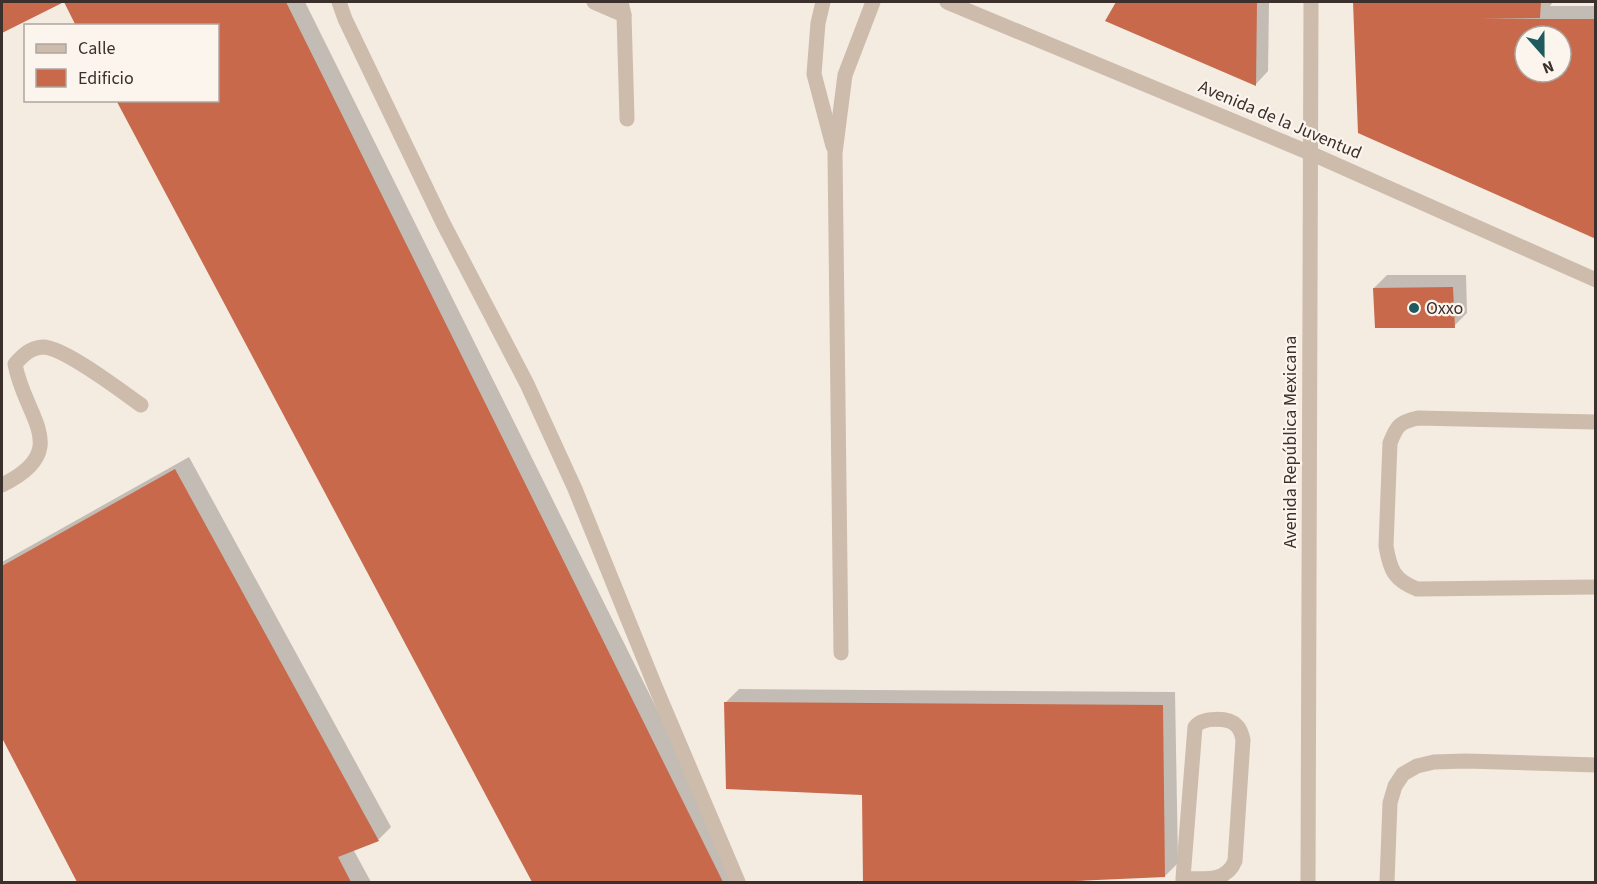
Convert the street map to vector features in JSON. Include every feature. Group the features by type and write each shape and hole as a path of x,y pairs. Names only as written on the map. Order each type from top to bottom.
{"street":[{"path":"339,2 345,19 438,212 528,384 576,489 655,686 738,882"},
{"path":"594,2 623,8 627,119"},
{"path":"823,2 818,22 814,74 835,153"},
{"path":"841,653 835,153 845,75 873,2"},
{"name":"Avenida de la Juventud","path":"947,2 1310,153 1596,280"},
{"name":"Avenida República Mexicana","path":"1308,882 1311,2"},
{"path":"2,485 27,470 37,458 42,442 39,428 18,380 15,364 26,352 42,347 59,350 141,405"},
{"path":"1596,422 1419,418 1405,421 1396,428 1390,443 1386,546 1388,563 1395,575 1403,584 1417,589 1596,587"},
{"path":"1209,719 1232,722 1239,729 1243,740 1235,861 1232,868 1221,877 1183,880 1195,727 1198,722 1209,719"},
{"path":"1387,882 1390,803 1395,786 1403,774 1417,766 1434,762 1596,765"}],"building":[{"path":"2,2 64,2 2,33"},
{"path":"64,2 286,2 723,882 532,882 117,102 219,102 219,24 75,24"},
{"path":"1116,2 1257,2 1256,86 1105,21"},
{"path":"1353,2 1541,2 1540,18 1478,19 1596,19 1596,239 1358,133"},
{"name":"Oxxo","path":"1453,287 1455,328 1375,328 1373,288"},
{"path":"175,469 379,841 338,857 351,882 77,882 2,738 2,566"},
{"path":"724,702 1163,705 1165,877 1073,882 863,882 862,795 726,789"}],"place":[{"name":"Oxxo","path":"1414,308"}]}
